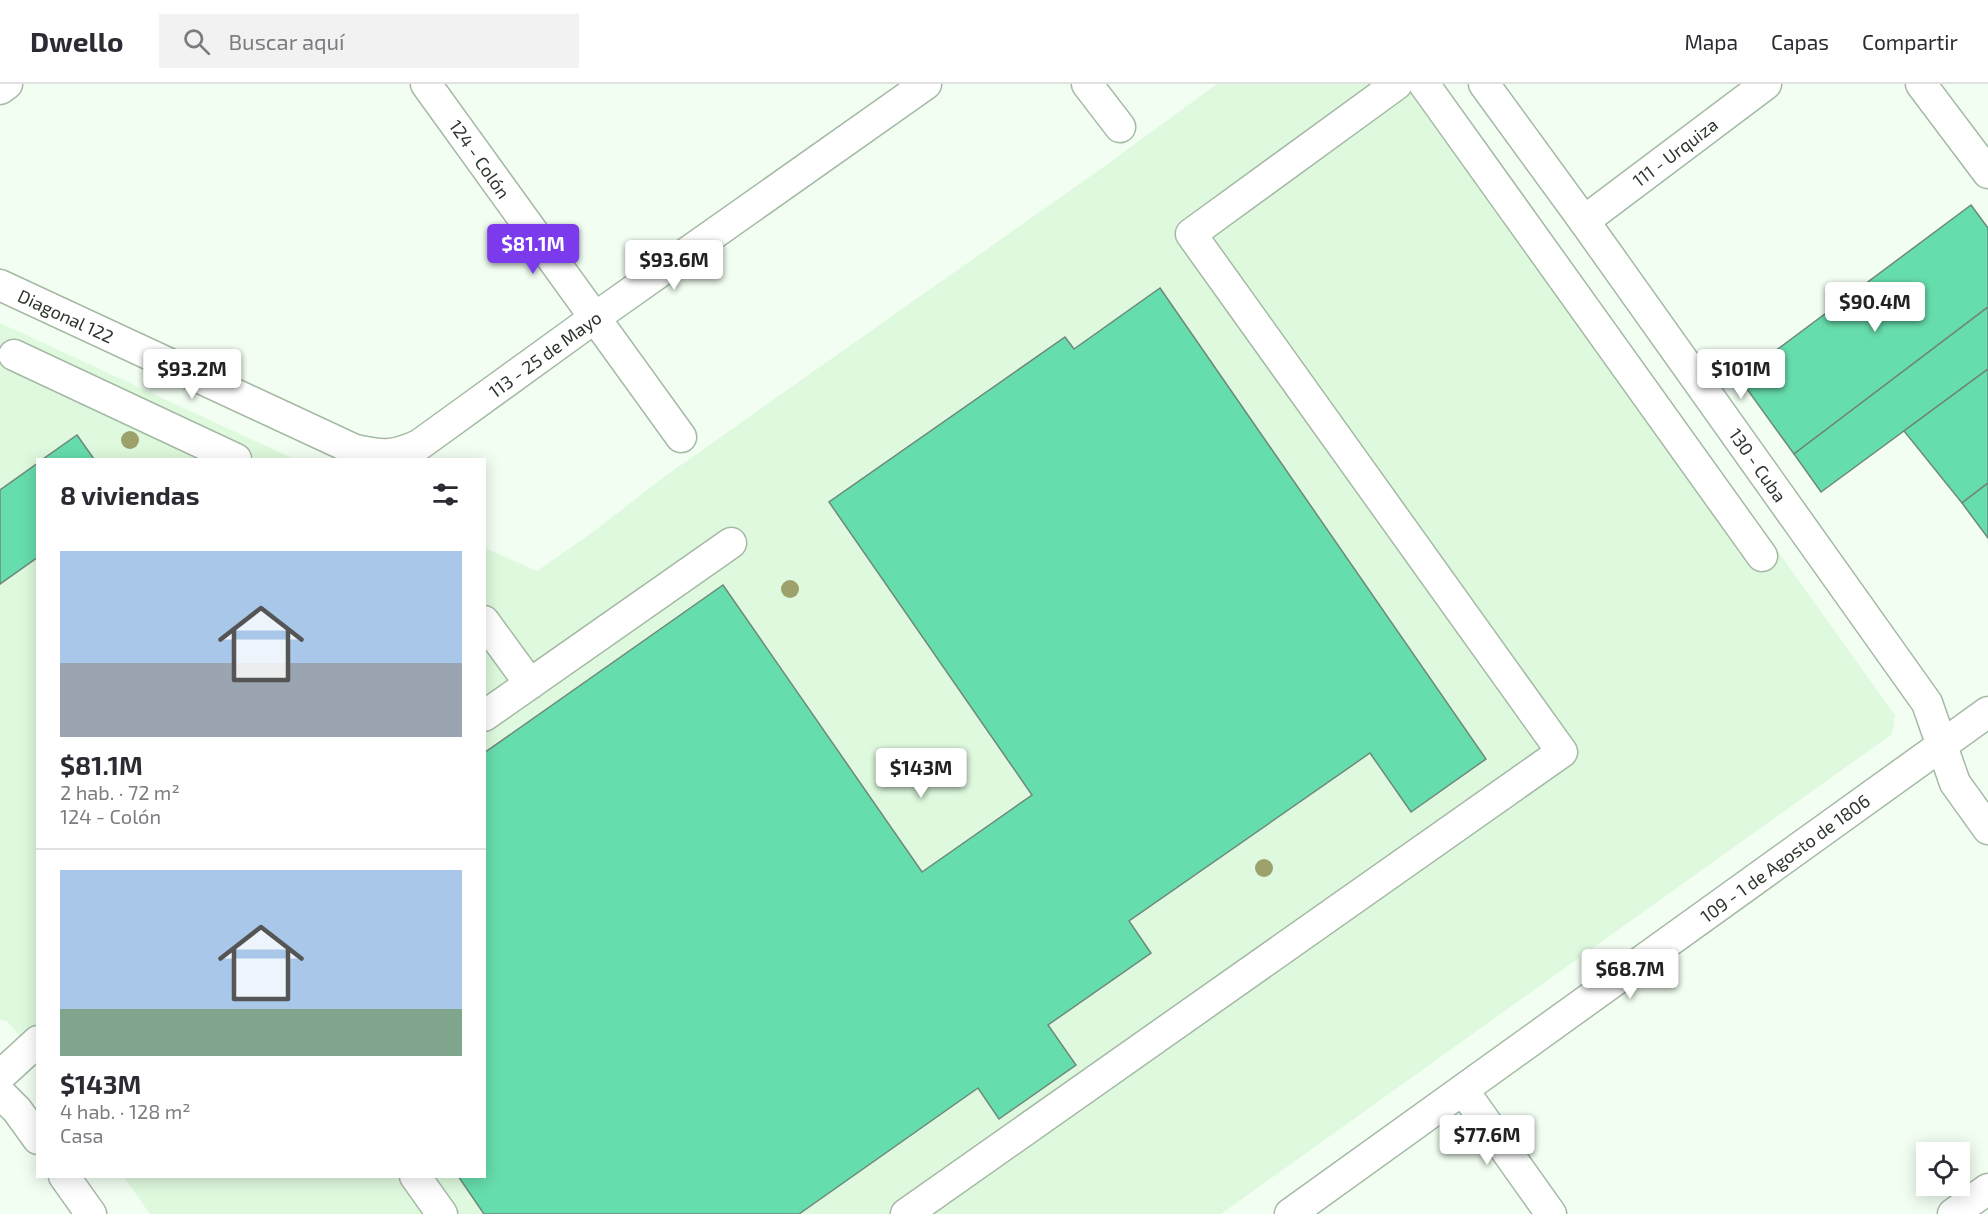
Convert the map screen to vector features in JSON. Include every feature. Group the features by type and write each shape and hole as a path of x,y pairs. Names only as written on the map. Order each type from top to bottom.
{"street":[{"path":"0,89 7,84"},
{"name":"124 - Colón","path":"426,84 593,319 681,437"},
{"name":"113 - 25 de Mayo","path":"397,454 419,445 926,84"},
{"path":"1087,84 1120,126"},
{"path":"906,1214 1562,752 1191,234 1396,84"},
{"path":"1424,84 1762,556"},
{"name":"130 - Cuba","path":"1484,84 1927,703 1955,783 1988,829"},
{"name":"111 - Urquiza","path":"1584,221 1766,84"},
{"path":"1921,84 1988,173"},
{"name":"Diagonal 122","path":"0,285 355,450 377,455 397,454"},
{"path":"14,355 234,458"},
{"path":"486,715 731,543"},
{"path":"486,624 530,684"},
{"name":"109 - 1 de Agosto de 1806","path":"1290,1214 1988,712"},
{"path":"0,1076 36,1043"},
{"path":"1463,1090 1551,1214"},
{"path":"0,1093 17,1110 36,1136"},
{"path":"65,1178 88,1213"},
{"path":"416,1178 442,1214"},
{"path":"1953,1214 1988,1189"}],"shaded area":[{"path":"1217,84 1443,84 1895,715 1892,734 1221,1214 150,1214 124,1178 486,1178 486,548 537,571 593,532 664,477 1102,168"},
{"path":"0,323 292,458 36,458 36,1056 7,1021 0,1020"}],"building":[{"path":"1971,205 1988,228 1988,307 1794,454 1739,378"},
{"path":"1160,288 1486,759 1411,812 1370,753 1129,921 1151,953 1048,1025 1076,1065 999,1119 978,1088 799,1214 484,1214 459,1178 486,1178 486,752 723,585 922,872 1032,795 829,502 1065,337 1074,349"},
{"path":"1988,307 1988,369 1821,492 1794,454"},
{"path":"1988,369 1988,483 1962,503 1904,431"},
{"path":"77,435 93,458 44,458"},
{"path":"36,464 36,558 0,584 0,490"},
{"path":"1988,483 1988,538 1962,503"}]}
